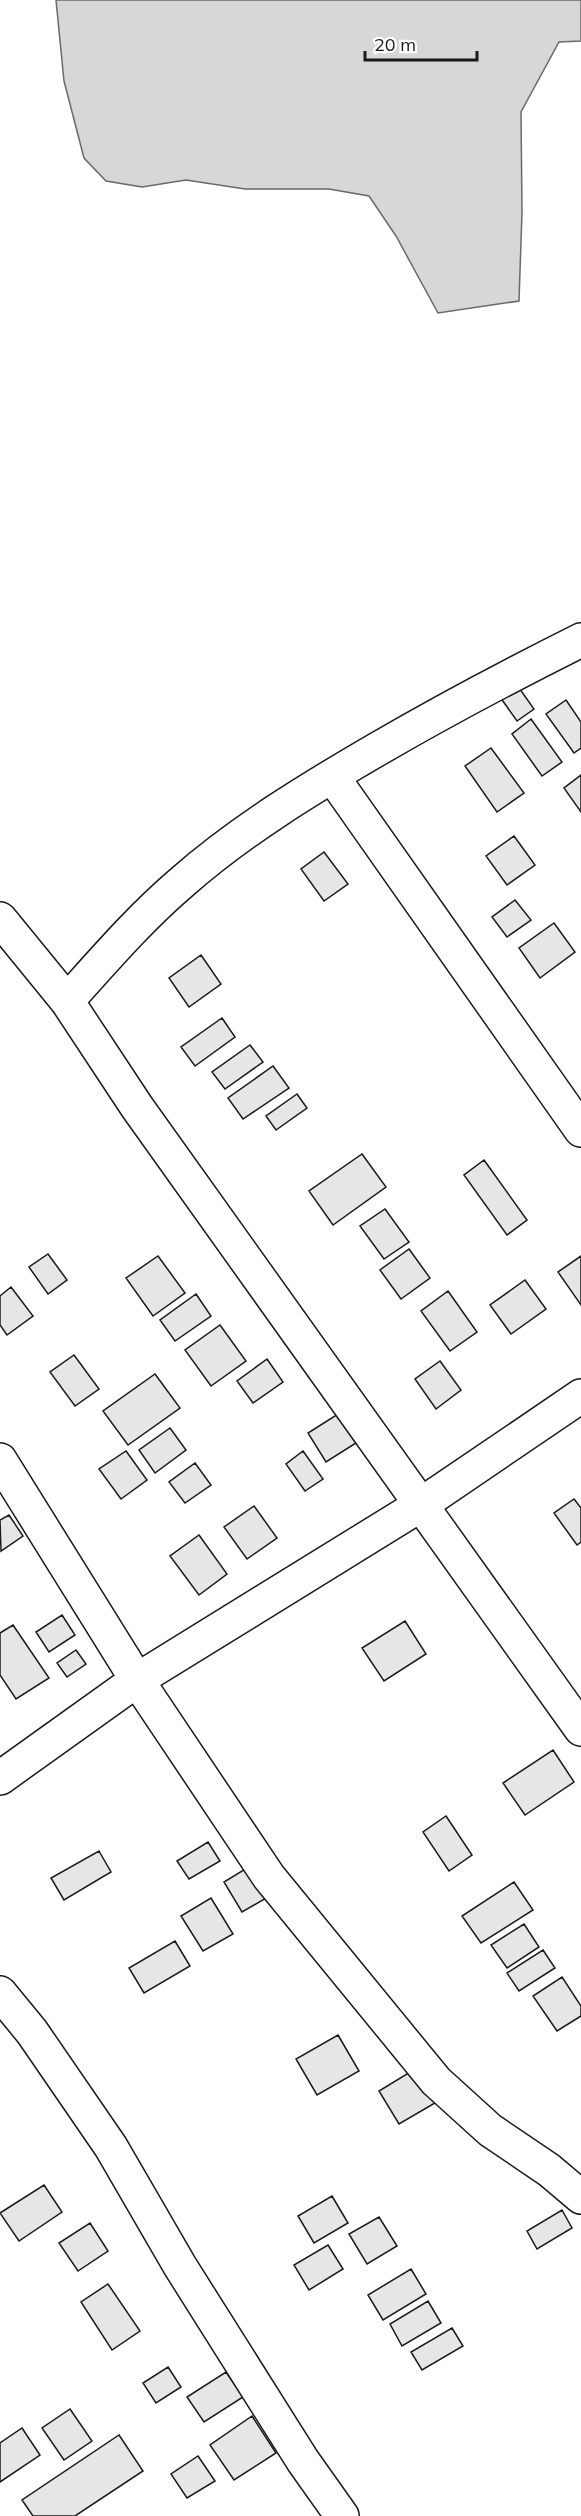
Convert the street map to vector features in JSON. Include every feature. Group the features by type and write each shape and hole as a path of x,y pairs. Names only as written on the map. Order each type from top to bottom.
{"street":[{"path":"67,1001 131,930 181,882 245,832 332,776 432,718 581,640"},
{"path":"332,776 581,1130"},
{"path":"0,919 67,1001 137,1107 581,1729"},
{"path":"0,1778 138,1680 422,1504 581,1396"},
{"path":"0,1460 138,1680 269,1877 436,2081 490,2130 549,2170 581,2197"},
{"path":"0,1993 32,2032 111,2147 192,2285 303,2461 342,2516"}],"shaded area":[{"path":"56,0 581,0 581,41 559,42 521,112 522,212 519,301 438,313 396,236 369,196 329,189 245,189 186,180 142,187 106,181 84,158 64,81"}],"building":[{"path":"517,685 534,709 517,721 500,697"},
{"path":"566,700 581,722 581,748 574,753 546,714"},
{"path":"531,719 562,762 542,776 512,734"},
{"path":"491,748 524,793 497,812 465,766"},
{"path":"581,775 581,812 564,788"},
{"path":"514,836 535,865 507,885 486,856"},
{"path":"324,852 348,884 324,901 301,869"},
{"path":"515,900 531,920 507,937 492,917"},
{"path":"554,923 575,952 540,978 519,948"},
{"path":"201,955 221,984 189,1007 169,978"},
{"path":"222,1018 235,1037 195,1066 181,1047"},
{"path":"250,1045 263,1062 225,1089 212,1072"},
{"path":"273,1066 289,1088 243,1119 228,1098"},
{"path":"297,1094 307,1108 276,1130 266,1116"},
{"path":"362,1154 386,1187 333,1225 309,1191"},
{"path":"484,1160 527,1220 507,1235 464,1175"},
{"path":"385,1209 409,1242 384,1259 360,1226"},
{"path":"409,1249 430,1278 401,1299 380,1270"},
{"path":"48,1254 67,1280 48,1294 29,1267"},
{"path":"158,1256 185,1293 153,1316 126,1278"},
{"path":"581,1256 581,1305 558,1272"},
{"path":"525,1280 546,1309 511,1334 490,1305"},
{"path":"11,1287 33,1316 7,1335 0,1325 0,1296"},
{"path":"448,1291 477,1332 450,1351 421,1311"},
{"path":"196,1294 211,1316 175,1341 160,1320"},
{"path":"220,1325 246,1361 211,1386 185,1350"},
{"path":"74,1355 99,1389 75,1406 50,1372"},
{"path":"267,1359 283,1382 253,1403 237,1381"},
{"path":"440,1361 461,1390 436,1409 415,1379"},
{"path":"155,1374 180,1408 128,1445 103,1411"},
{"path":"338,1414 356,1443 326,1462 308,1433"},
{"path":"170,1428 186,1450 155,1473 139,1450"},
{"path":"126,1451 147,1480 121,1499 99,1469"},
{"path":"303,1451 323,1479 305,1491 286,1464"},
{"path":"195,1463 211,1485 185,1503 169,1482"},
{"path":"574,1499 581,1508 581,1542 577,1545 554,1513"},
{"path":"254,1506 277,1538 247,1559 224,1527"},
{"path":"9,1515 23,1536 1,1551 0,1520"},
{"path":"199,1535 227,1574 199,1595 170,1556"},
{"path":"62,1615 75,1635 49,1652 36,1632"},
{"path":"405,1621 426,1654 384,1681 362,1648"},
{"path":"13,1625 49,1678 16,1699 0,1675 0,1633"},
{"path":"76,1650 86,1664 67,1677 57,1663"},
{"path":"553,1750 574,1782 525,1815 503,1783"},
{"path":"446,1816 472,1855 449,1871 423,1832"},
{"path":"208,1842 220,1861 189,1879 177,1861"},
{"path":"99,1851 111,1872 64,1900 51,1878"},
{"path":"255,1863 273,1894 242,1912 224,1882"},
{"path":"514,1882 533,1910 481,1943 462,1916"},
{"path":"211,1898 233,1934 203,1951 181,1916"},
{"path":"524,1924 539,1947 507,1968 491,1945"},
{"path":"175,1941 190,1966 144,1993 129,1968"},
{"path":"543,1950 555,1968 519,1991 507,1973"},
{"path":"562,1977 581,2006 581,2016 557,2031 533,1996"},
{"path":"338,2035 359,2071 317,2095 296,2059"},
{"path":"415,2069 435,2103 399,2124 379,2091"},
{"path":"44,2185 62,2212 19,2241 0,2213"},
{"path":"332,2196 348,2223 314,2243 298,2216"},
{"path":"562,2210 572,2228 537,2249 527,2231"},
{"path":"379,2217 397,2246 367,2264 349,2234"},
{"path":"90,2223 108,2251 78,2271 59,2243"},
{"path":"328,2245 343,2269 309,2290 294,2265"},
{"path":"411,2269 426,2294 383,2320 368,2295"},
{"path":"108,2284 140,2331 112,2350 81,2302"},
{"path":"428,2301 441,2323 402,2346 390,2324"},
{"path":"452,2328 463,2346 422,2370 411,2352"},
{"path":"168,2367 181,2387 156,2403 143,2383"},
{"path":"226,2372 243,2397 204,2422 187,2397"},
{"path":"70,2409 92,2441 64,2460 42,2428"},
{"path":"252,2416 276,2453 234,2480 210,2445"},
{"path":"22,2428 40,2455 0,2482 0,2443"},
{"path":"119,2435 143,2471 75,2516 33,2516 22,2500"},
{"path":"198,2456 215,2481 187,2498 171,2474"}]}
